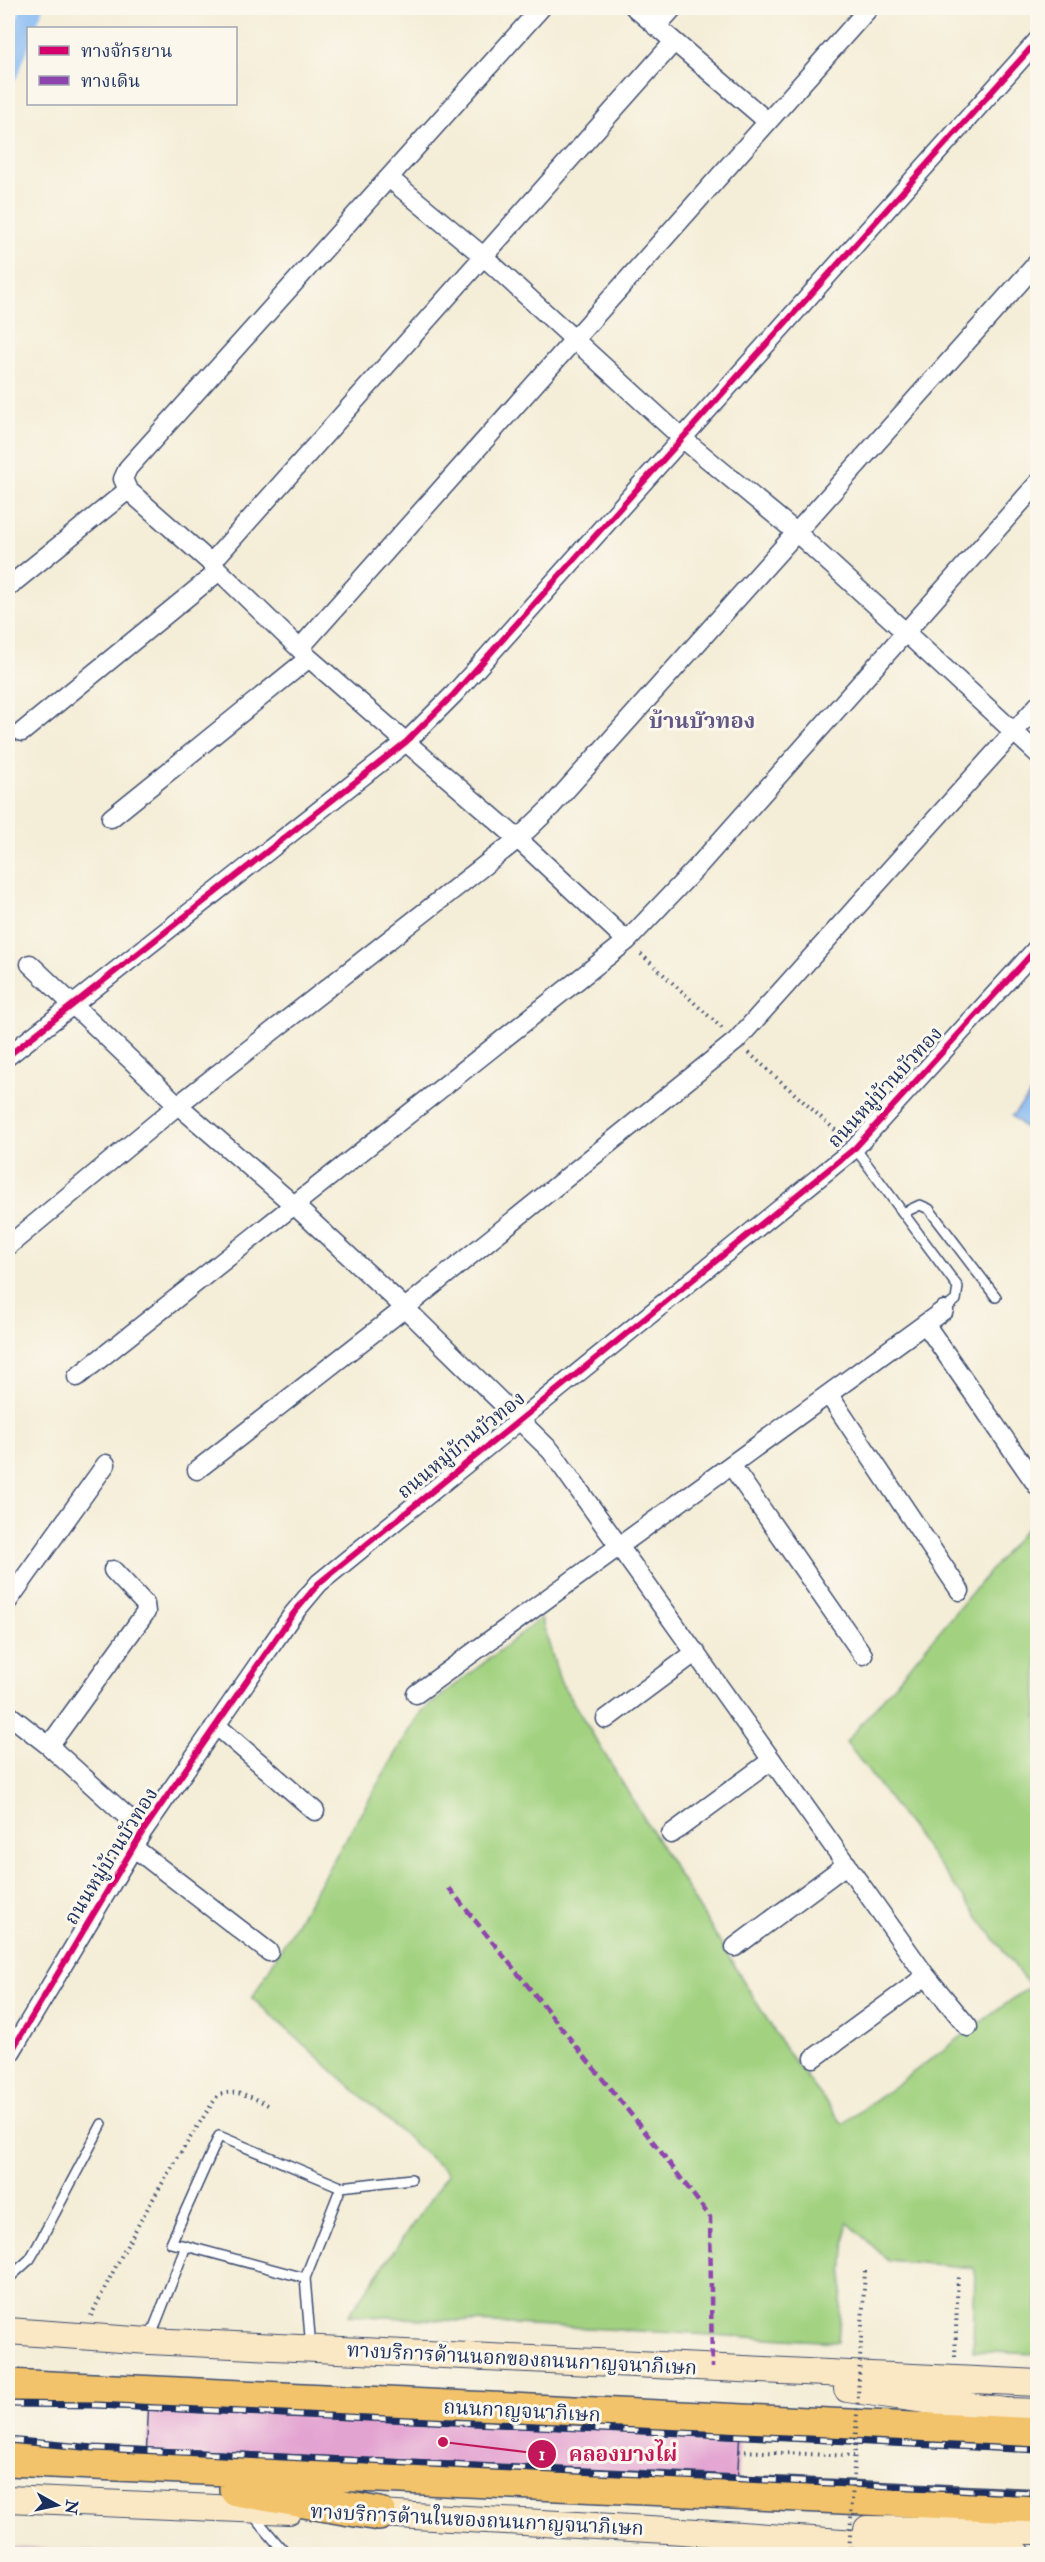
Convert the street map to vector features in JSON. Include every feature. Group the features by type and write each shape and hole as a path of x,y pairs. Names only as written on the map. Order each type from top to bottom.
{"highway":[{"name":"ถนนกาญจนาภิเษก","path":"8,2386 1038,2435"},
{"path":"8,2459 108,2466 1038,2506"},
{"path":"108,2466 379,2514"}],"main road":[{"name":"ทางบริการด้านนอกของถนนกาญจนาภิเษก","path":"8,2331 149,2341 1038,2383"},
{"path":"683,2366 1005,2410 1038,2412"},
{"name":"ทางบริการด้านในของถนนกาญจนาภิเษก","path":"8,2499 379,2514 667,2530 957,2553 1018,2554"},
{"path":"667,2530 993,2529 1038,2531"}],"street":[{"path":"541,8 128,468 123,479 128,490 215,567 304,653 518,839 627,941"},
{"path":"635,8 673,43 767,121"},
{"path":"656,27 673,8"},
{"path":"111,818 304,653 575,338 868,8"},
{"path":"8,1056 406,742 454,694 1038,40"},
{"path":"22,732 215,567 483,256 673,43"},
{"path":"390,178 483,256 682,438 797,533 1038,754"},
{"path":"8,1246 178,1105 518,839 550,808 1038,262"},
{"path":"77,1377 627,941 699,865 1038,483"},
{"path":"8,587 128,490"},
{"path":"196,1470 405,1308 736,1041 1038,705"},
{"name":"ถนนหมู่บ้านบัวทอง","path":"8,2057 143,1830 293,1614 319,1583 855,1148 1038,947"},
{"path":"30,964 178,1105 294,1205 405,1308 551,1451 926,1976 968,2027"},
{"path":"416,1694 944,1310"},
{"path":"926,1325 1038,1487"},
{"path":"830,1395 960,1591"},
{"path":"8,1601 106,1464"},
{"path":"731,1465 863,1655"},
{"path":"48,1746 146,1612 145,1604 113,1570"},
{"path":"606,1719 696,1652"},
{"path":"8,1714 143,1830"},
{"path":"217,1726 315,1811"},
{"path":"671,1834 772,1760"},
{"path":"133,1847 269,1952"},
{"path":"735,1947 847,1864"},
{"path":"814,2058 926,1976"}],"lane":[{"path":"855,1148 905,1212 958,1287 956,1300 944,1310"},
{"path":"905,1212 920,1205 929,1209 996,1297"},
{"path":"8,2279 30,2259 102,2124"},
{"path":"305,2278 171,2243 219,2136 341,2187 411,2179"},
{"path":"311,2348 305,2278 341,2187"},
{"path":"149,2341 186,2246"},
{"path":"248,2509 286,2554"}],"path":[{"path":"81,2336 123,2250 177,2157 218,2096 225,2092 249,2095 270,2106"},
{"path":"849,2554 865,2271"},
{"path":"954,2379 958,2274"},
{"path":"739,2451 854,2456"}],"shaded area":[{"path":"8,2547 161,2554 8,2554"}],"green space":[{"path":"1037,1515 1037,2354 973,2351 975,2268 888,2260 847,2222 838,2342 349,2315 448,2174 252,1998 420,1713 541,1618 560,1681 787,2052 843,2124 1030,1986 846,1742"}],"water":[{"path":"1037,1087 1037,1139 1012,1116"}],"building":[{"path":"149,2400 740,2428 737,2487 146,2458"}],"waterway":[{"path":"8,72 32,8"}],"railway":[{"path":"8,2404 97,2405 1038,2450"},
{"path":"8,2440 94,2448 1038,2493"}],"marked path":[{"path":"449,1888 658,2148 710,2217 712,2368"}],"cycle path":[{"path":"8,1056 406,742 454,694 1038,40"},
{"path":"8,2057 143,1831 293,1614 319,1583 855,1148 1038,947"}],"place":[{"name":"คลองบางไผ่","path":"443,2442"}],"district":[{"name":"บ้านบัวทอง","path":"702,721"}]}
